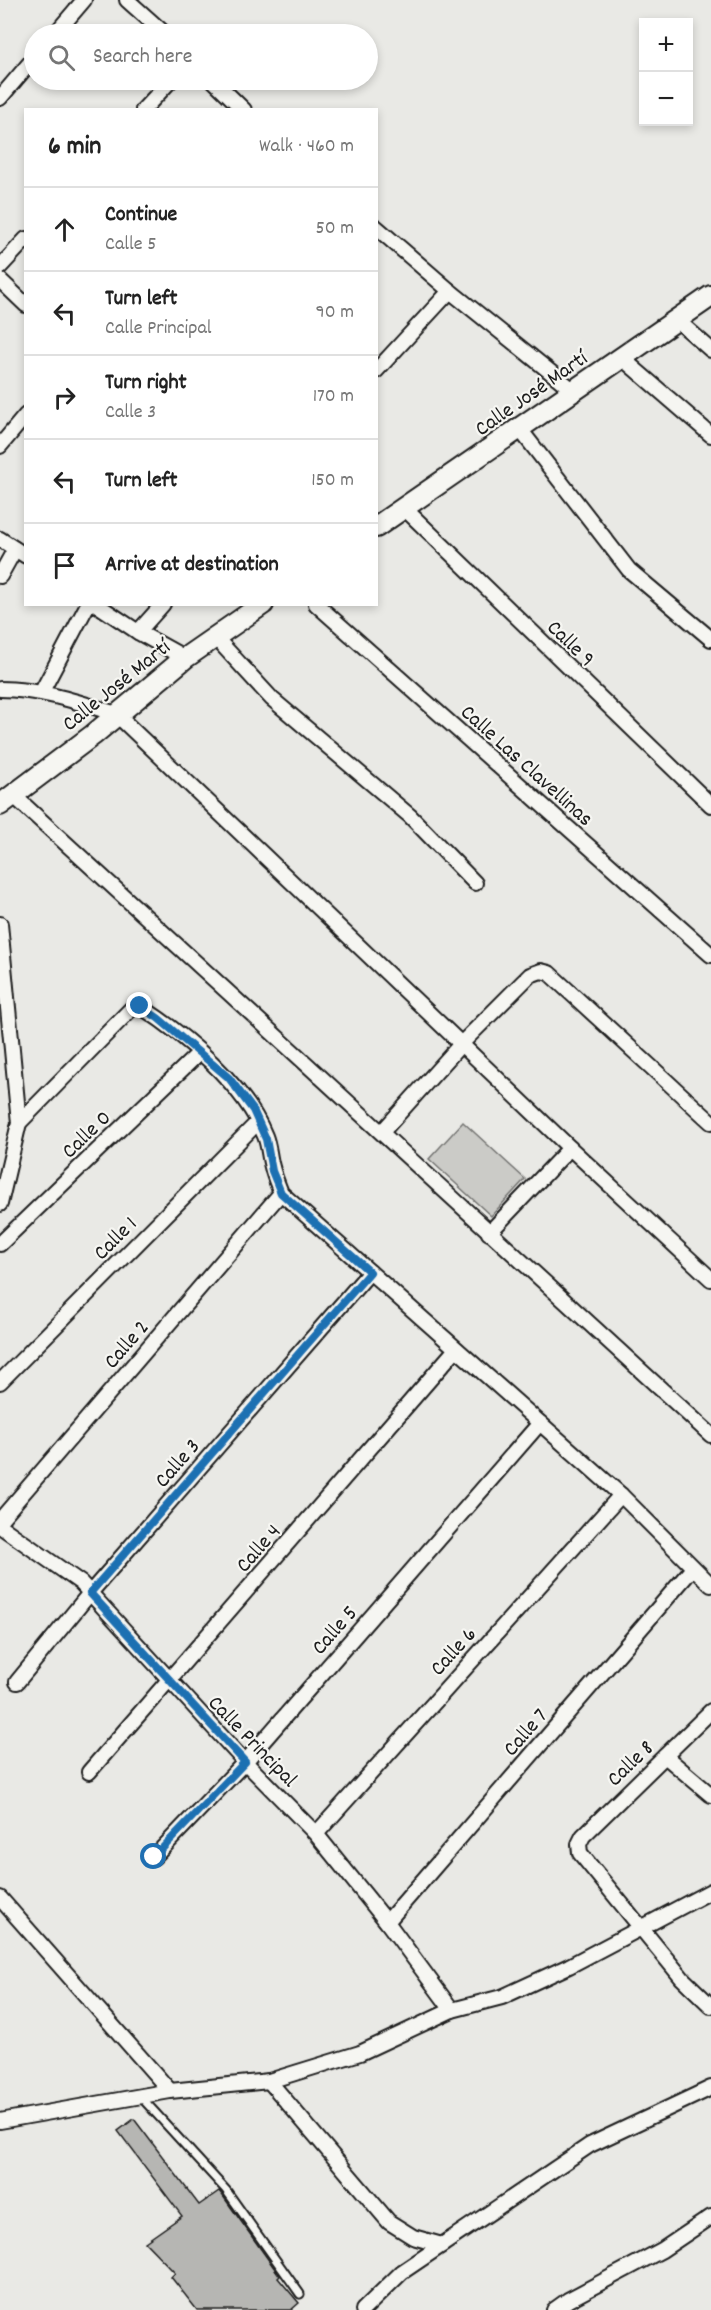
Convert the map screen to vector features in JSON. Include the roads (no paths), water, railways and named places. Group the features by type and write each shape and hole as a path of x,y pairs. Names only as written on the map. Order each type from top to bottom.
{"main road":[{"name":"Calle José Martí","path":"378,525 711,296"},
{"name":"Calle José Martí","path":"6,799 93,735 185,658 260,606"}],"street":[{"path":"64,24 84,0"},
{"path":"127,0 154,24"},
{"path":"0,98 24,70"},
{"path":"145,108 162,90"},
{"path":"223,90 242,108"},
{"path":"378,229 450,291 574,391"},
{"path":"0,267 24,241"},
{"path":"0,280 24,303"},
{"path":"378,369 450,291"},
{"path":"677,320 711,350"},
{"path":"622,358 711,435"},
{"path":"0,446 24,417"},
{"path":"519,428 629,570 711,639"},
{"name":"Calle 9","path":"404,508 711,805"},
{"path":"0,539 20,553 0,576"},
{"path":"41,693 87,606"},
{"path":"99,606 138,632 185,658"},
{"path":"138,632 162,606"},
{"name":"Calle Las Clavellinas","path":"318,606 711,955"},
{"path":"215,637 272,699 410,816 475,884"},
{"path":"0,689 19,689 67,698 116,714 570,1148 711,1279"},
{"path":"6,799 382,1132 489,1233 711,1435"},
{"path":"0,924 20,1123 0,1204"},
{"path":"382,1132 462,1043 530,975 541,971 549,973 711,1122"},
{"path":"20,1123 131,1009 140,1006 158,1018 229,1078 253,1110 266,1139 272,1171 281,1193 621,1495 711,1585"},
{"name":"Calle 0","path":"0,1244 199,1053"},
{"name":"Calle 1","path":"0,1382 258,1122"},
{"path":"489,1233 570,1148"},
{"name":"Calle 2","path":"0,1520 281,1193"},
{"name":"Calle 3","path":"17,1682 90,1593 370,1272"},
{"name":"Calle 4","path":"89,1772 456,1349"},
{"name":"Calle 5","path":"154,1857 245,1762 540,1423"},
{"name":"Calle 6","path":"316,1834 621,1495"},
{"name":"Calle Principal","path":"0,1526 81,1583 245,1762 316,1834 387,1922 452,2010"},
{"name":"Calle 7","path":"387,1922 693,1568"},
{"name":"Calle 8","path":"640,1927 580,1853 579,1844 583,1836 711,1711"},
{"path":"665,1756 711,1795"},
{"path":"0,2121 170,2091 269,2081 360,2053 452,2010 502,1996 569,1966 711,1891"},
{"path":"0,1898 170,2091"},
{"path":"640,1927 682,1978 711,2006"},
{"path":"269,2081 389,2223 413,2237 442,2245"},
{"path":"363,2310 402,2272 590,2145 711,2088"},
{"path":"554,2310 568,2300 662,2250 711,2217"}],"lane":[{"path":"140,2096 225,2190 300,2294"}]}
